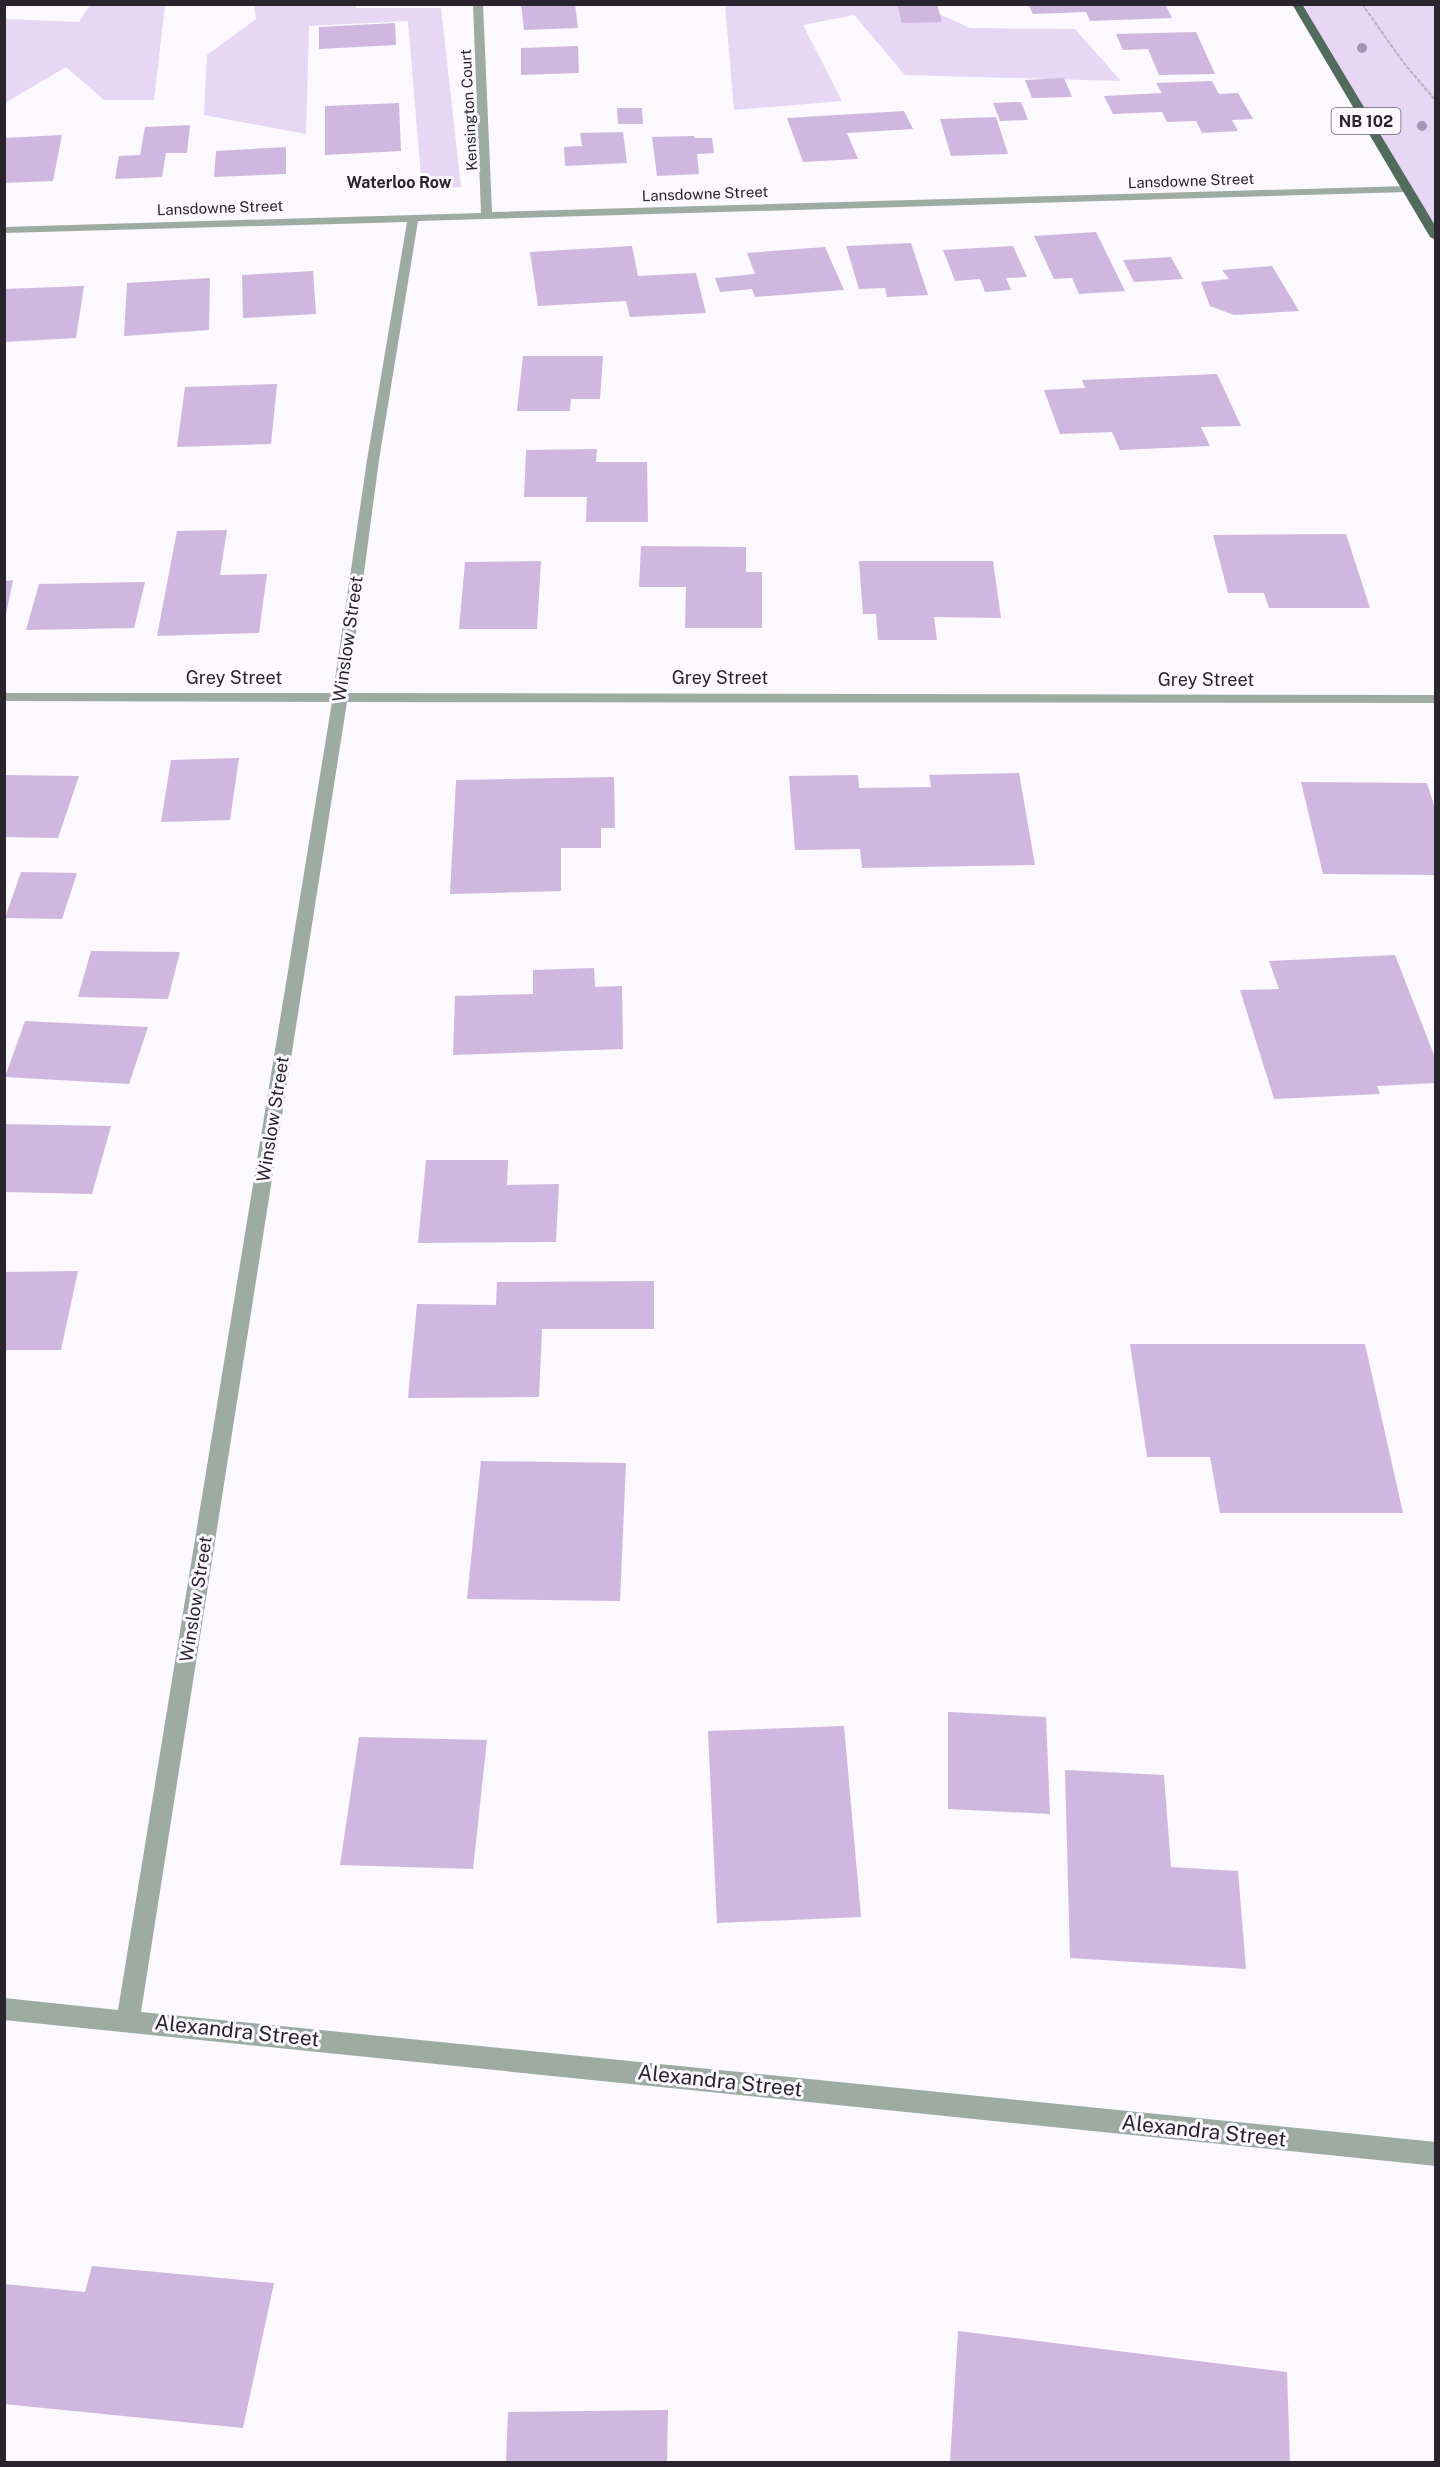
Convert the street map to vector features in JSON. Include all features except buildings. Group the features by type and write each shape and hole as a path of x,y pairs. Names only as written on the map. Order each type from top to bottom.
{"main road":[{"name":"NB 102","path":"1297,4 1436,237"}],"street":[{"name":"Kensington Court","path":"478,4 488,214"},
{"name":"Lansdowne Street","path":"4,230 488,214 1407,189"},
{"name":"Winslow Street","path":"128,2020 340,698 373,460 413,217"},
{"name":"Grey Street","path":"4,697 1436,699"},
{"name":"Alexandra Street","path":"4,2009 1436,2154"}],"path":[{"path":"1362,4 1403,62 1436,101"}],"shaded area":[{"path":"90,5 165,5 154,100 104,100 66,67 5,103 5,19 79,22"},
{"path":"254,5 355,5 356,8 441,8 461,187 422,189 408,21 309,26 306,134 204,115 207,55 256,19"},
{"path":"725,5 919,5 970,28 1075,29 1121,81 905,75 854,15 803,25 842,101 734,110"},
{"path":"1297,5 1435,5 1435,237"}],"district":[{"name":"Waterloo Row","path":"399,182"}]}
